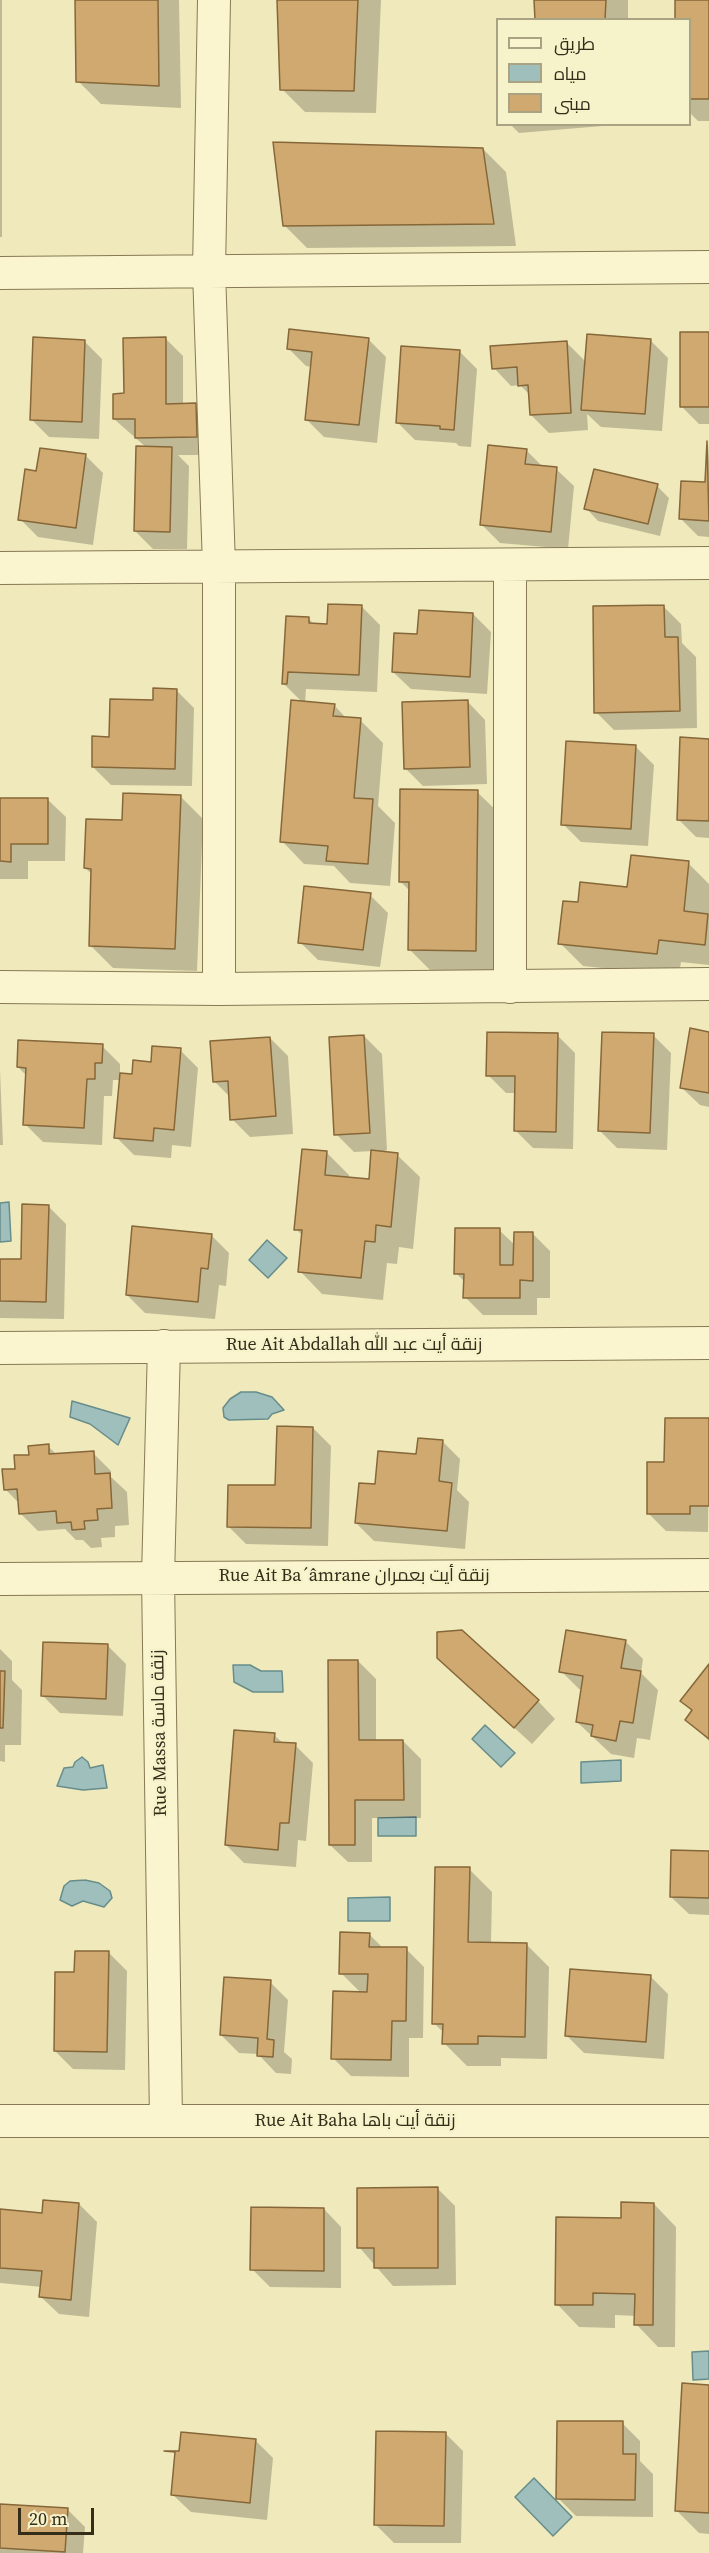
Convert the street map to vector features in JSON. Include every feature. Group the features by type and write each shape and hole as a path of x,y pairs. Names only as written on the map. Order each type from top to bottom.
{"street":[{"path":"214,0 209,271 219,566 219,988"},
{"path":"0,273 709,267"},
{"path":"0,568 709,563"},
{"path":"510,565 510,987"},
{"path":"0,987 510,987 709,984"},
{"name":"Rue Ait Abdallah زنقة أيت عبد الله","path":"0,1348 709,1343"},
{"name":"Rue Massa زنقة ماسة","path":"164,1346 158,1577 166,2120"},
{"name":"Rue Ait Ba´âmrane زنقة أيت بعمران","path":"0,1579 709,1575"},
{"name":"Rue Ait Baha زنقة أيت باها","path":"0,2121 709,2121"}],"water":[{"path":"9,1202 11,1241 0,1242 0,1203"},
{"path":"267,1240 287,1258 268,1278 249,1260"},
{"path":"241,1392 256,1392 272,1397 284,1410 272,1414 268,1419 229,1420 224,1417 223,1408 230,1399"},
{"path":"72,1401 130,1418 118,1445 90,1424 70,1417"},
{"path":"233,1665 250,1665 261,1671 282,1671 283,1692 253,1692 234,1682"},
{"path":"485,1725 515,1753 501,1767 472,1739"},
{"path":"82,1757 88,1762 90,1768 103,1765 107,1788 83,1790 57,1786 64,1768 73,1767 75,1762"},
{"path":"621,1760 621,1781 581,1783 581,1762"},
{"path":"416,1817 416,1836 378,1836 378,1818"},
{"path":"85,1880 99,1883 110,1891 112,1898 104,1907 83,1901 72,1906 60,1900 64,1886 70,1881"},
{"path":"390,1897 390,1921 348,1921 348,1898"},
{"path":"709,2351 709,2379 693,2380 692,2352"},
{"path":"534,2478 572,2517 553,2536 515,2497"}],"building":[{"path":"75,0 158,0 159,86 76,82"},
{"path":"277,0 358,0 354,91 280,90"},
{"path":"534,0 606,0 605,18 535,18"},
{"path":"675,0 709,0 709,99 691,99 691,18 675,18"},
{"path":"273,142 483,148 494,224 283,226"},
{"path":"289,329 369,338 359,425 305,420 312,352 287,349"},
{"path":"680,332 709,332 709,407 680,407"},
{"path":"587,334 651,339 645,414 581,410"},
{"path":"33,337 85,340 82,422 30,420"},
{"path":"166,337 166,404 196,403 197,437 135,438 135,419 113,419 113,394 124,393 123,338"},
{"path":"567,341 571,413 530,415 528,385 518,386 517,367 492,369 490,346"},
{"path":"401,346 460,350 454,430 440,429 440,426 396,423"},
{"path":"707,441 709,521 679,519 681,481 705,482"},
{"path":"488,445 527,449 525,464 557,467 551,532 480,525"},
{"path":"136,446 172,447 170,532 134,531"},
{"path":"40,448 86,454 76,528 18,520 25,469 36,471"},
{"path":"594,469 658,484 648,524 584,509"},
{"path":"328,604 362,605 359,675 288,672 287,684 282,684 286,616 309,617 309,623 327,624"},
{"path":"664,605 665,637 678,637 680,711 594,713 593,606"},
{"path":"419,610 473,613 470,677 392,672 394,633 417,634"},
{"path":"153,688 177,689 175,769 92,767 92,736 109,737 110,699 153,700"},
{"path":"291,700 335,704 333,716 361,718 354,798 373,799 368,864 326,861 328,846 280,842"},
{"path":"468,700 470,767 404,769 402,702"},
{"path":"680,737 709,739 709,821 677,820"},
{"path":"566,741 636,745 631,829 561,825"},
{"path":"400,789 478,790 476,951 408,950 409,882 399,882"},
{"path":"123,793 181,795 175,949 89,946 91,869 84,868 86,819 122,820"},
{"path":"0,798 48,798 48,844 11,844 11,862 0,861"},
{"path":"631,855 689,861 684,911 708,914 705,945 659,940 657,954 558,944 563,901 578,902 580,882 627,887"},
{"path":"304,886 371,893 363,950 298,943"},
{"path":"690,1028 709,1032 709,1093 680,1088"},
{"path":"487,1032 558,1033 556,1132 514,1131 515,1076 486,1076"},
{"path":"602,1032 654,1033 650,1133 598,1131"},
{"path":"364,1035 370,1133 334,1135 329,1037"},
{"path":"270,1037 276,1116 230,1120 228,1081 213,1082 210,1041"},
{"path":"18,1040 103,1044 102,1063 95,1063 95,1079 87,1079 84,1128 23,1125 26,1068 17,1067"},
{"path":"152,1046 181,1048 174,1130 154,1128 153,1141 114,1138 120,1073 132,1074 133,1060 151,1062"},
{"path":"302,1149 327,1151 325,1175 369,1179 371,1150 398,1153 391,1227 376,1225 375,1242 365,1241 361,1278 298,1272 302,1230 294,1230"},
{"path":"22,1204 49,1205 46,1302 0,1301 0,1259 21,1259"},
{"path":"132,1226 212,1234 208,1269 201,1268 198,1302 126,1295"},
{"path":"455,1228 500,1228 500,1265 513,1265 514,1232 533,1232 533,1281 520,1280 520,1298 463,1298 464,1274 454,1274"},
{"path":"665,1418 709,1418 709,1506 690,1506 690,1514 647,1514 647,1462 664,1462"},
{"path":"277,1426 313,1427 311,1528 227,1527 228,1485 275,1485"},
{"path":"418,1438 443,1440 439,1481 452,1483 447,1531 355,1523 359,1483 375,1484 378,1451 416,1454"},
{"path":"49,1444 49,1454 94,1451 95,1474 110,1473 112,1508 97,1509 98,1520 84,1521 85,1529 72,1530 71,1522 57,1523 56,1511 19,1514 17,1489 4,1490 2,1469 15,1469 14,1455 29,1455 28,1446"},
{"path":"462,1630 539,1700 514,1728 437,1658 437,1632"},
{"path":"566,1630 626,1640 621,1668 641,1671 633,1723 620,1721 616,1741 591,1736 593,1725 576,1722 583,1676 559,1672"},
{"path":"43,1642 108,1644 106,1699 41,1696"},
{"path":"328,1660 358,1660 359,1740 403,1740 404,1800 355,1800 355,1845 329,1845"},
{"path":"709,1664 709,1739 685,1720 692,1710 680,1701"},
{"path":"0,1671 5,1671 3,1728 0,1728"},
{"path":"234,1730 275,1733 274,1742 296,1743 289,1823 280,1823 278,1850 225,1845"},
{"path":"671,1850 709,1851 709,1898 670,1897"},
{"path":"435,1867 470,1867 468,1942 527,1943 525,2037 478,2036 478,2044 442,2044 443,2024 432,2024"},
{"path":"340,1932 370,1933 369,1947 407,1947 406,2021 392,2021 391,2060 331,2059 333,1991 367,1992 368,1974 339,1974"},
{"path":"75,1951 109,1951 107,2052 54,2051 55,1972 74,1972"},
{"path":"570,1969 651,1975 646,2042 565,2036"},
{"path":"224,1977 271,1980 267,2039 274,2040 273,2057 257,2056 258,2038 220,2035"},
{"path":"438,2187 438,2268 374,2268 374,2248 357,2248 357,2188"},
{"path":"43,2200 79,2203 71,2300 39,2297 42,2271 0,2268 0,2209 42,2213"},
{"path":"621,2202 654,2203 653,2325 634,2325 635,2294 593,2293 593,2305 555,2305 556,2217 621,2218"},
{"path":"251,2207 324,2208 324,2271 250,2270"},
{"path":"682,2383 709,2385 709,2513 675,2511"},
{"path":"557,2421 623,2421 623,2454 636,2454 635,2500 556,2499"},
{"path":"376,2431 446,2432 444,2526 374,2525"},
{"path":"181,2432 256,2439 250,2503 171,2495 175,2452 164,2451 179,2451"},
{"path":"0,2504 68,2508 65,2552 0,2548"}]}
